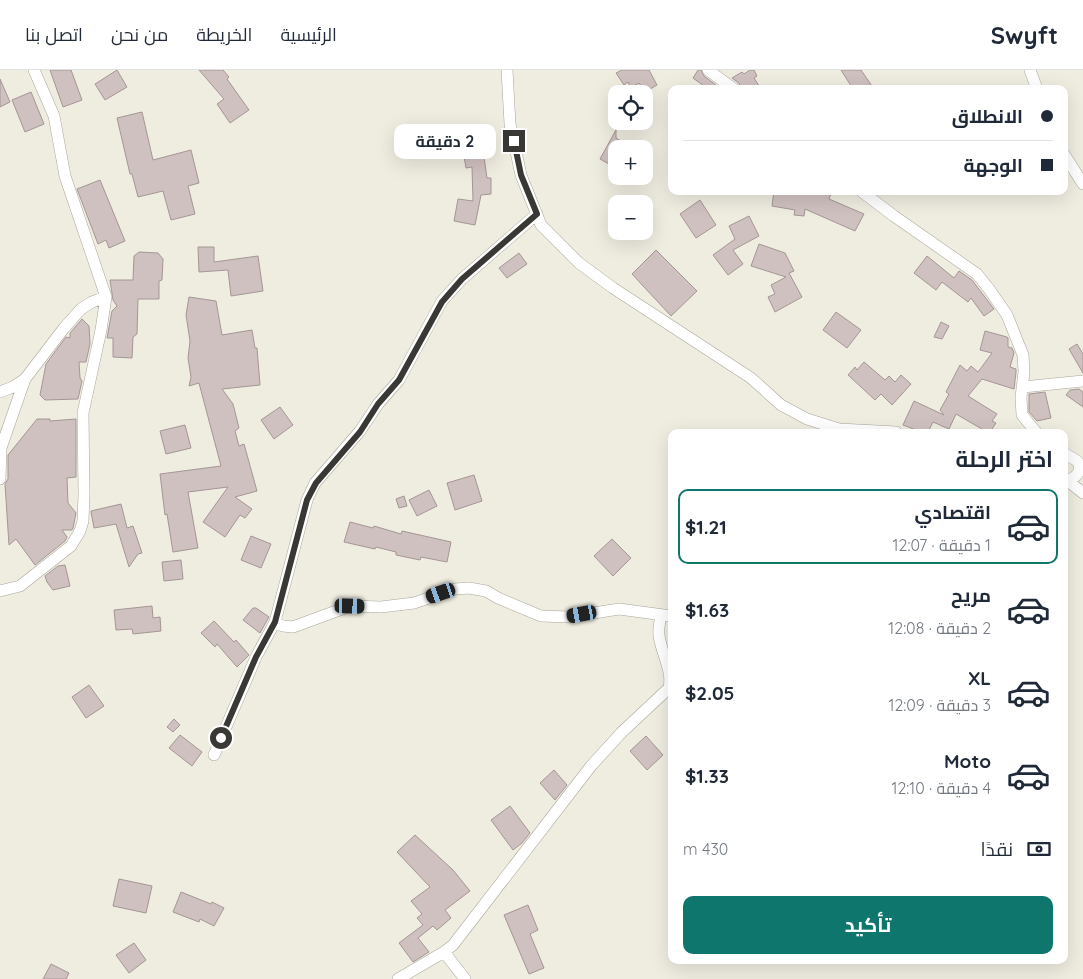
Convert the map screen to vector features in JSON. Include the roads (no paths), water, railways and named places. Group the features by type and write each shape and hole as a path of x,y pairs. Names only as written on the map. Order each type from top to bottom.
{"street":[{"path":"0,591 20,586 71,546 80,531 83,520 84,494 84,413 106,297 65,176 54,116 34,70"},
{"path":"507,70 510,124 521,175 541,225 580,263 612,288 751,378 781,405 807,419 839,429"},
{"path":"708,70 729,85"},
{"path":"1030,70 1036,85"},
{"path":"1068,160 1083,184"},
{"path":"867,195 977,274 983,281 1007,316 1023,355 1022,415 1034,429"},
{"path":"214,754 256,657 275,622 307,500 316,483 360,432 378,404 399,380 442,302 462,279 537,214"},
{"path":"0,479 1,448 25,379 81,309 92,302 106,297"},
{"path":"0,392 13,387 25,379"},
{"path":"1022,386 1083,381"},
{"path":"1068,456 1079,463 1081,468 1079,474 1074,479 1068,479"},
{"path":"1068,481 1083,493"},
{"path":"275,622 283,626 293,627 350,606 381,607 414,602 455,588 469,588 486,591 541,616 569,617 619,609 666,615 659,626 659,637 668,670"},
{"path":"398,979 444,952 460,937 591,766 621,733 668,688"},
{"path":"444,952 465,979"}]}
